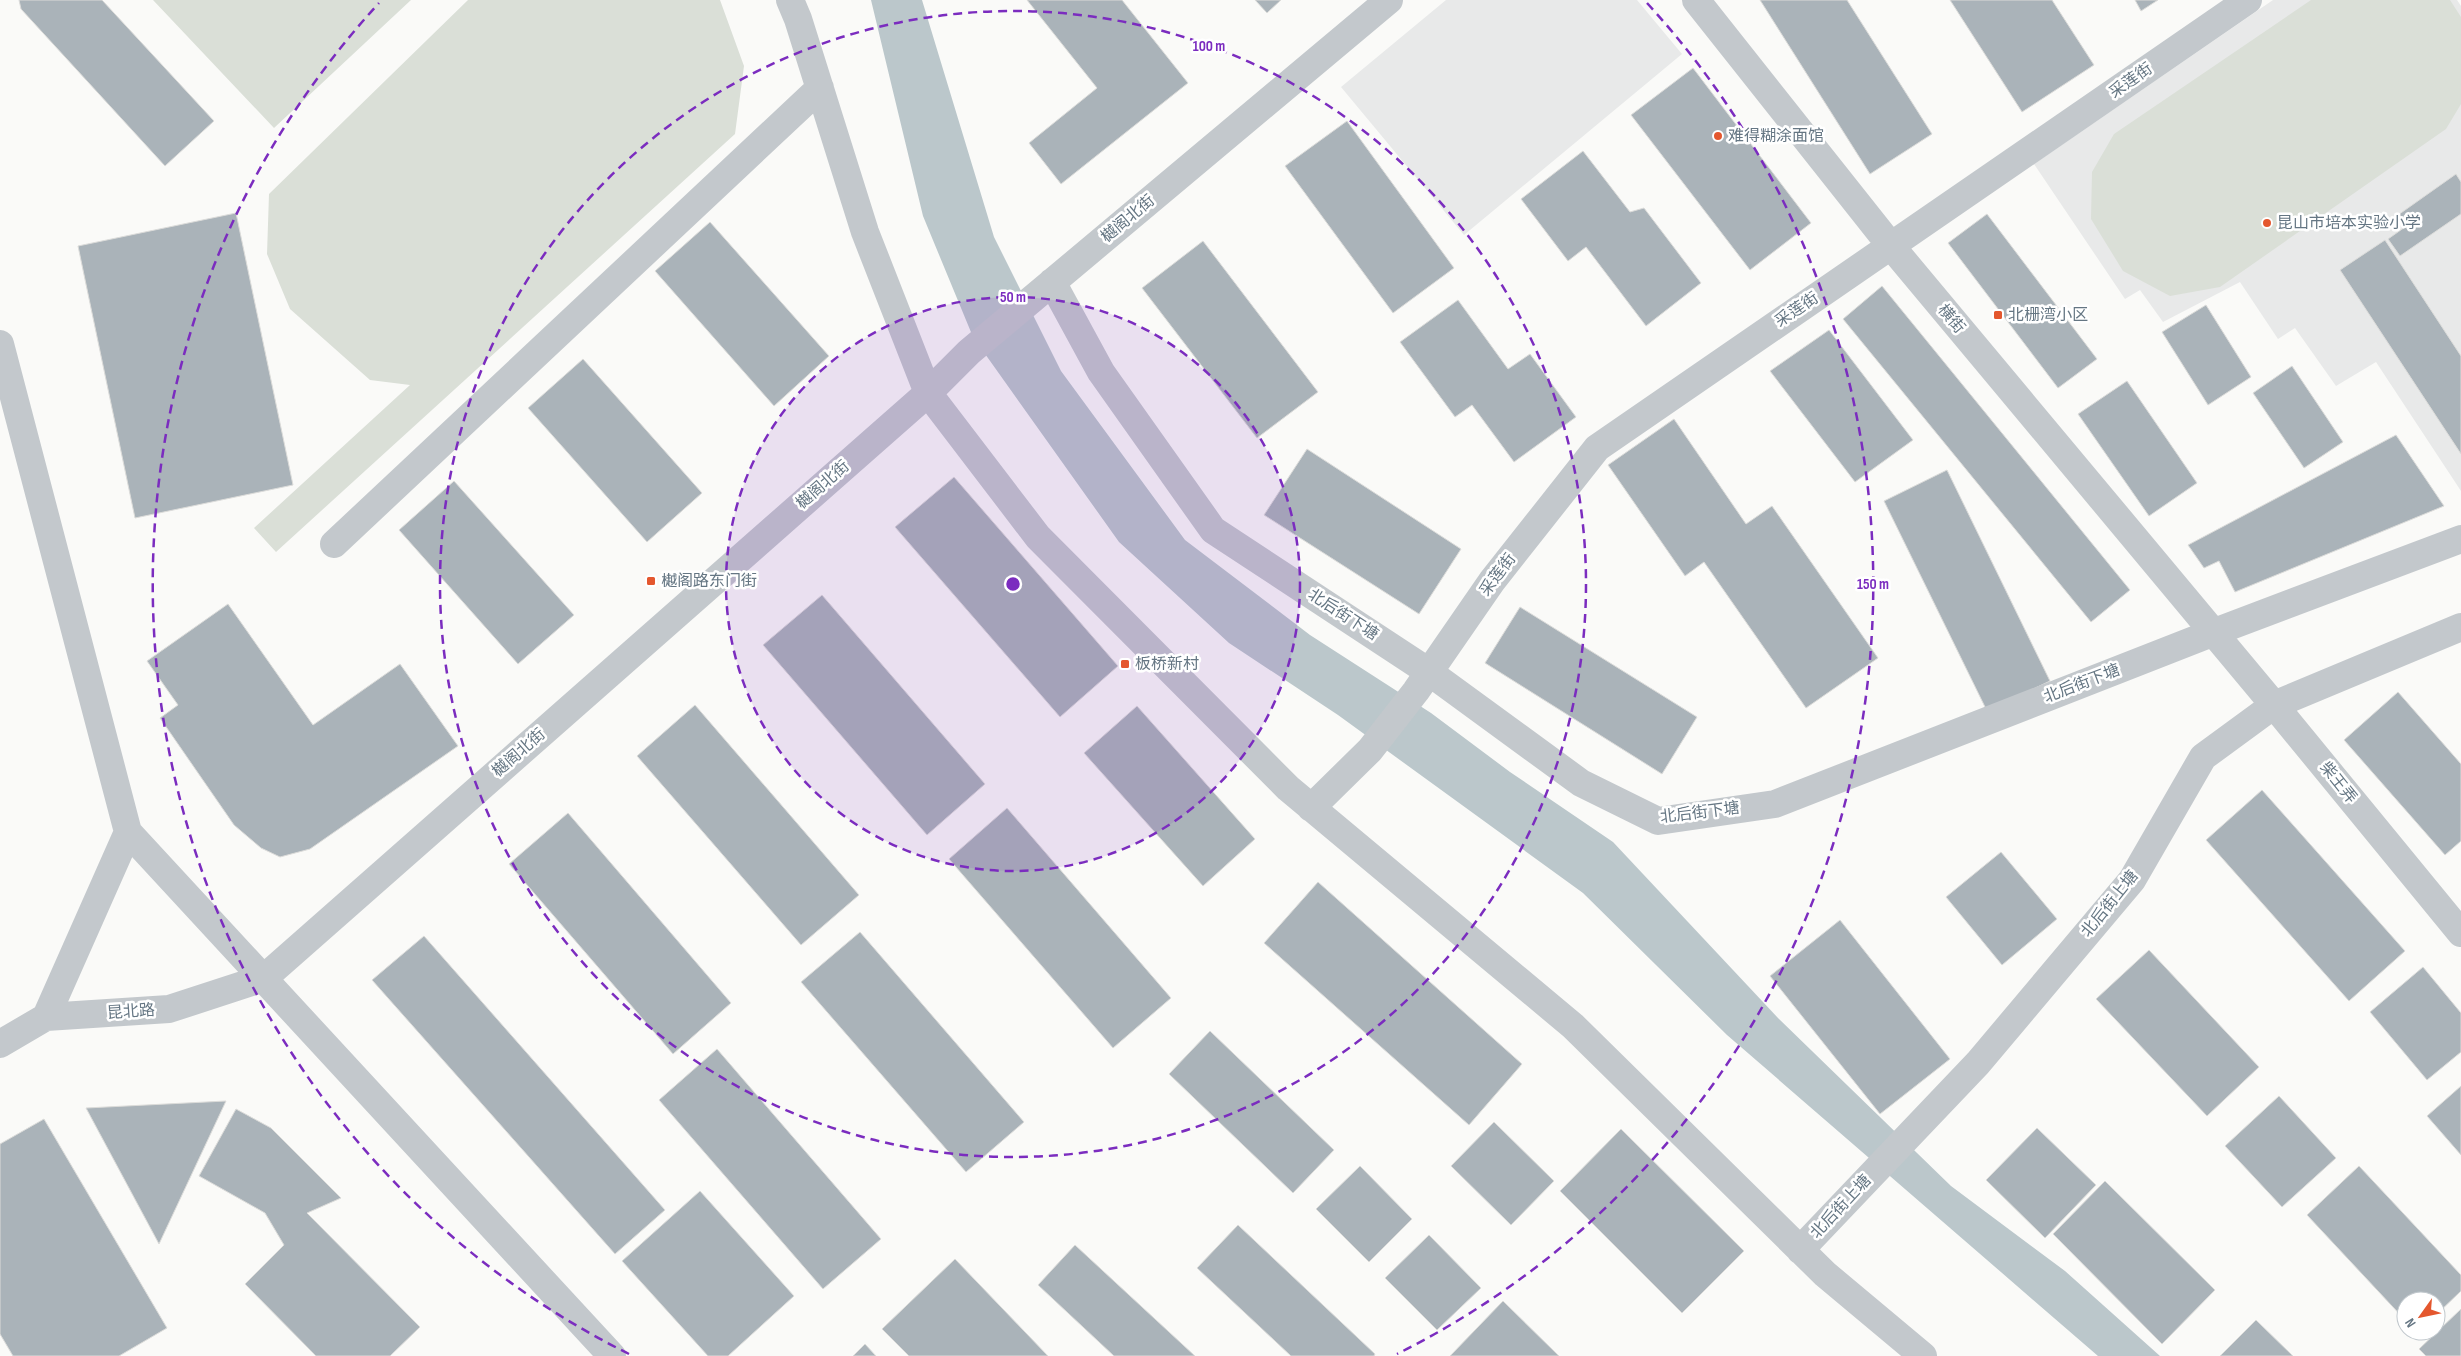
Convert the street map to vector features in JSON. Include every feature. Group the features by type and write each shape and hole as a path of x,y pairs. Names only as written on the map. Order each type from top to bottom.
{"street":[{"path":"790,0 865,232 928,393 1038,537 1288,788 1573,1026 1825,1274 1922,1356"},
{"name":"樾阁北街","path":"264,978 928,393 969,352 1389,0"},
{"name":"横街","path":"1696,0 1891,246 2212,633"},
{"name":"采莲街","path":"1311,808 1370,750 1423,682 1492,581 1597,448 2248,0"},
{"path":"334,544 820,88"},
{"name":"北后街下塘","path":"1052,282 1101,372 1213,530 1423,682 1581,783 1658,821 1775,804 2212,633 2461,540"},
{"path":"0,344 128,832 612,1356"},
{"name":"北后街上塘","path":"1800,1250 1978,1063 2132,880 2203,757 2274,705 2461,627"},
{"name":"柴王弄","path":"2212,633 2274,705 2461,933"},
{"path":"46,1017 128,832"},
{"name":"昆北路","path":"0,1044 46,1017 169,1009 264,978"}],"shaded area":[{"path":"153,0 411,0 274,128"},
{"path":"468,0 720,0 744,66 735,134 276,552 254,528 410,385 370,380 290,309 267,254 269,194"},
{"path":"871,0 922,0 994,237 1061,371 1185,540 1310,635 1431,713 1510,772 1613,842 1778,1018 1951,1186 2065,1271 2160,1356 2098,1356 1727,1035 1583,893 1338,715 1229,643 1119,542 973,337 923,216"},
{"path":"1446,0 1637,0 1682,54 1464,235 1341,87"},
{"name":"昆山市培本实验小学","path":"2273,0 2457,0 2461,6 2461,491 2376,362 2336,386 2295,328 2278,339 2240,282 2163,322 2140,290 2125,299 2034,164"},
{"path":"2311,0 2450,0 2461,17 2461,104 2446,129 2220,287 2170,296 2123,271 2091,219 2092,172 2114,134"}],"building":[{"path":"19,0 102,0 214,121 165,166 21,9"},
{"path":"1027,0 1122,0 1188,83 1061,184 1029,143 1097,88"},
{"path":"1255,0 1281,0 1267,13"},
{"path":"1760,0 1847,0 1932,134 1870,174"},
{"path":"1950,0 2052,0 2094,65 2022,112"},
{"path":"2135,0 2158,0 2141,11"},
{"path":"1693,68 1811,223 1750,270 1631,115"},
{"path":"1347,121 1454,268 1393,313 1285,166"},
{"path":"1583,151 1630,212 1644,208 1701,283 1646,326 1586,247 1568,261 1521,199"},
{"path":"2456,174 2461,182 2461,214 2400,256 2388,239 2405,227 2398,215"},
{"path":"236,213 293,485 135,518 78,246"},
{"path":"1987,214 2097,359 2058,388 1948,243"},
{"path":"710,222 829,356 774,406 655,271"},
{"path":"2385,240 2461,356 2461,454 2340,270"},
{"path":"1203,241 1318,392 1257,438 1142,288"},
{"path":"1882,286 2130,590 2091,622 1843,319"},
{"path":"1458,300 1508,369 1530,354 1576,417 1514,462 1472,405 1455,417 1400,342"},
{"path":"2206,305 2251,377 2208,405 2162,332"},
{"path":"1829,330 1913,440 1855,482 1770,371"},
{"path":"583,359 702,493 647,542 528,408"},
{"path":"2292,366 2343,442 2304,468 2253,393"},
{"path":"2127,381 2197,483 2149,516 2078,414"},
{"path":"1674,419 1746,524 1772,506 1878,658 1806,708 1704,562 1685,576 1608,465"},
{"path":"2396,435 2444,506 2235,592 2219,561 2204,568 2188,545"},
{"path":"1307,449 1461,549 1419,614 1264,515"},
{"path":"1947,470 2050,681 1987,711 1884,501"},
{"path":"954,477 1118,666 1060,717 895,527"},
{"path":"454,481 574,615 518,664 399,530"},
{"path":"822,595 985,784 927,835 763,645"},
{"path":"228,604 313,725 400,664 458,746 310,849 280,857 261,848 234,825 160,718 178,705 147,661"},
{"path":"1520,607 1697,717 1662,774 1485,663"},
{"path":"2398,692 2461,764 2461,841 2445,855 2344,740"},
{"path":"695,705 859,895 801,945 637,756"},
{"path":"1137,706 1255,839 1203,886 1084,753"},
{"path":"2262,790 2405,951 2349,1001 2206,840"},
{"path":"1007,808 1171,998 1113,1048 949,859"},
{"path":"568,813 731,1003 673,1054 509,864"},
{"path":"2001,852 2057,919 2002,965 1946,897"},
{"path":"1318,882 1522,1064 1469,1125 1264,943"},
{"path":"1840,920 1950,1059 1880,1114 1770,976"},
{"path":"860,932 1024,1122 966,1172 801,982"},
{"path":"424,936 665,1210 615,1254 372,980"},
{"path":"2149,950 2259,1067 2207,1116 2096,999"},
{"path":"2423,967 2461,1013 2461,1052 2427,1080 2370,1012"},
{"path":"1210,1031 1334,1150 1293,1193 1169,1074"},
{"path":"717,1049 881,1239 823,1289 659,1100"},
{"path":"2461,1086 2461,1155 2427,1116"},
{"path":"2279,1096 2336,1158 2282,1207 2225,1146"},
{"path":"226,1101 159,1244 86,1108"},
{"path":"236,1109 271,1128 341,1198 307,1213 420,1327 390,1356 316,1356 245,1284 284,1245 265,1213 199,1176"},
{"path":"44,1119 167,1328 119,1356 13,1356 0,1334 0,1144"},
{"path":"1494,1122 1554,1181 1511,1225 1451,1166"},
{"path":"2037,1128 2096,1185 2045,1238 1986,1180"},
{"path":"1621,1129 1744,1251 1682,1313 1560,1191"},
{"path":"1360,1166 1412,1219 1369,1262 1316,1209"},
{"path":"2359,1166 2461,1275 2461,1291 2446,1305 2446,1291 2396,1291 2396,1310 2307,1215"},
{"path":"2105,1181 2215,1290 2162,1344 2053,1234"},
{"path":"700,1191 794,1296 728,1356 708,1356 622,1261"},
{"path":"1238,1225 1375,1354 1374,1356 1291,1356 1197,1268"},
{"path":"1429,1235 1481,1288 1437,1330 1385,1278"},
{"path":"1075,1245 1195,1356 1114,1356 1038,1285"},
{"path":"955,1259 1048,1356 909,1356 882,1329"},
{"path":"1503,1301 1559,1356 1450,1356"},
{"path":"2461,1309 2461,1356 2426,1356 2419,1349 2427,1341 2446,1341 2446,1323"},
{"path":"2256,1320 2293,1356 2220,1356"},
{"path":"865,1344 876,1356 853,1356"}],"place":[{"name":"难得糊涂面馆","path":"1718,136"},
{"name":"昆山市培本实验小学","path":"2267,223"},
{"name":"北栅湾小区","path":"1998,315"},
{"name":"樾阁路东门街","path":"651,581"},
{"name":"板桥新村","path":"1125,664"}]}
